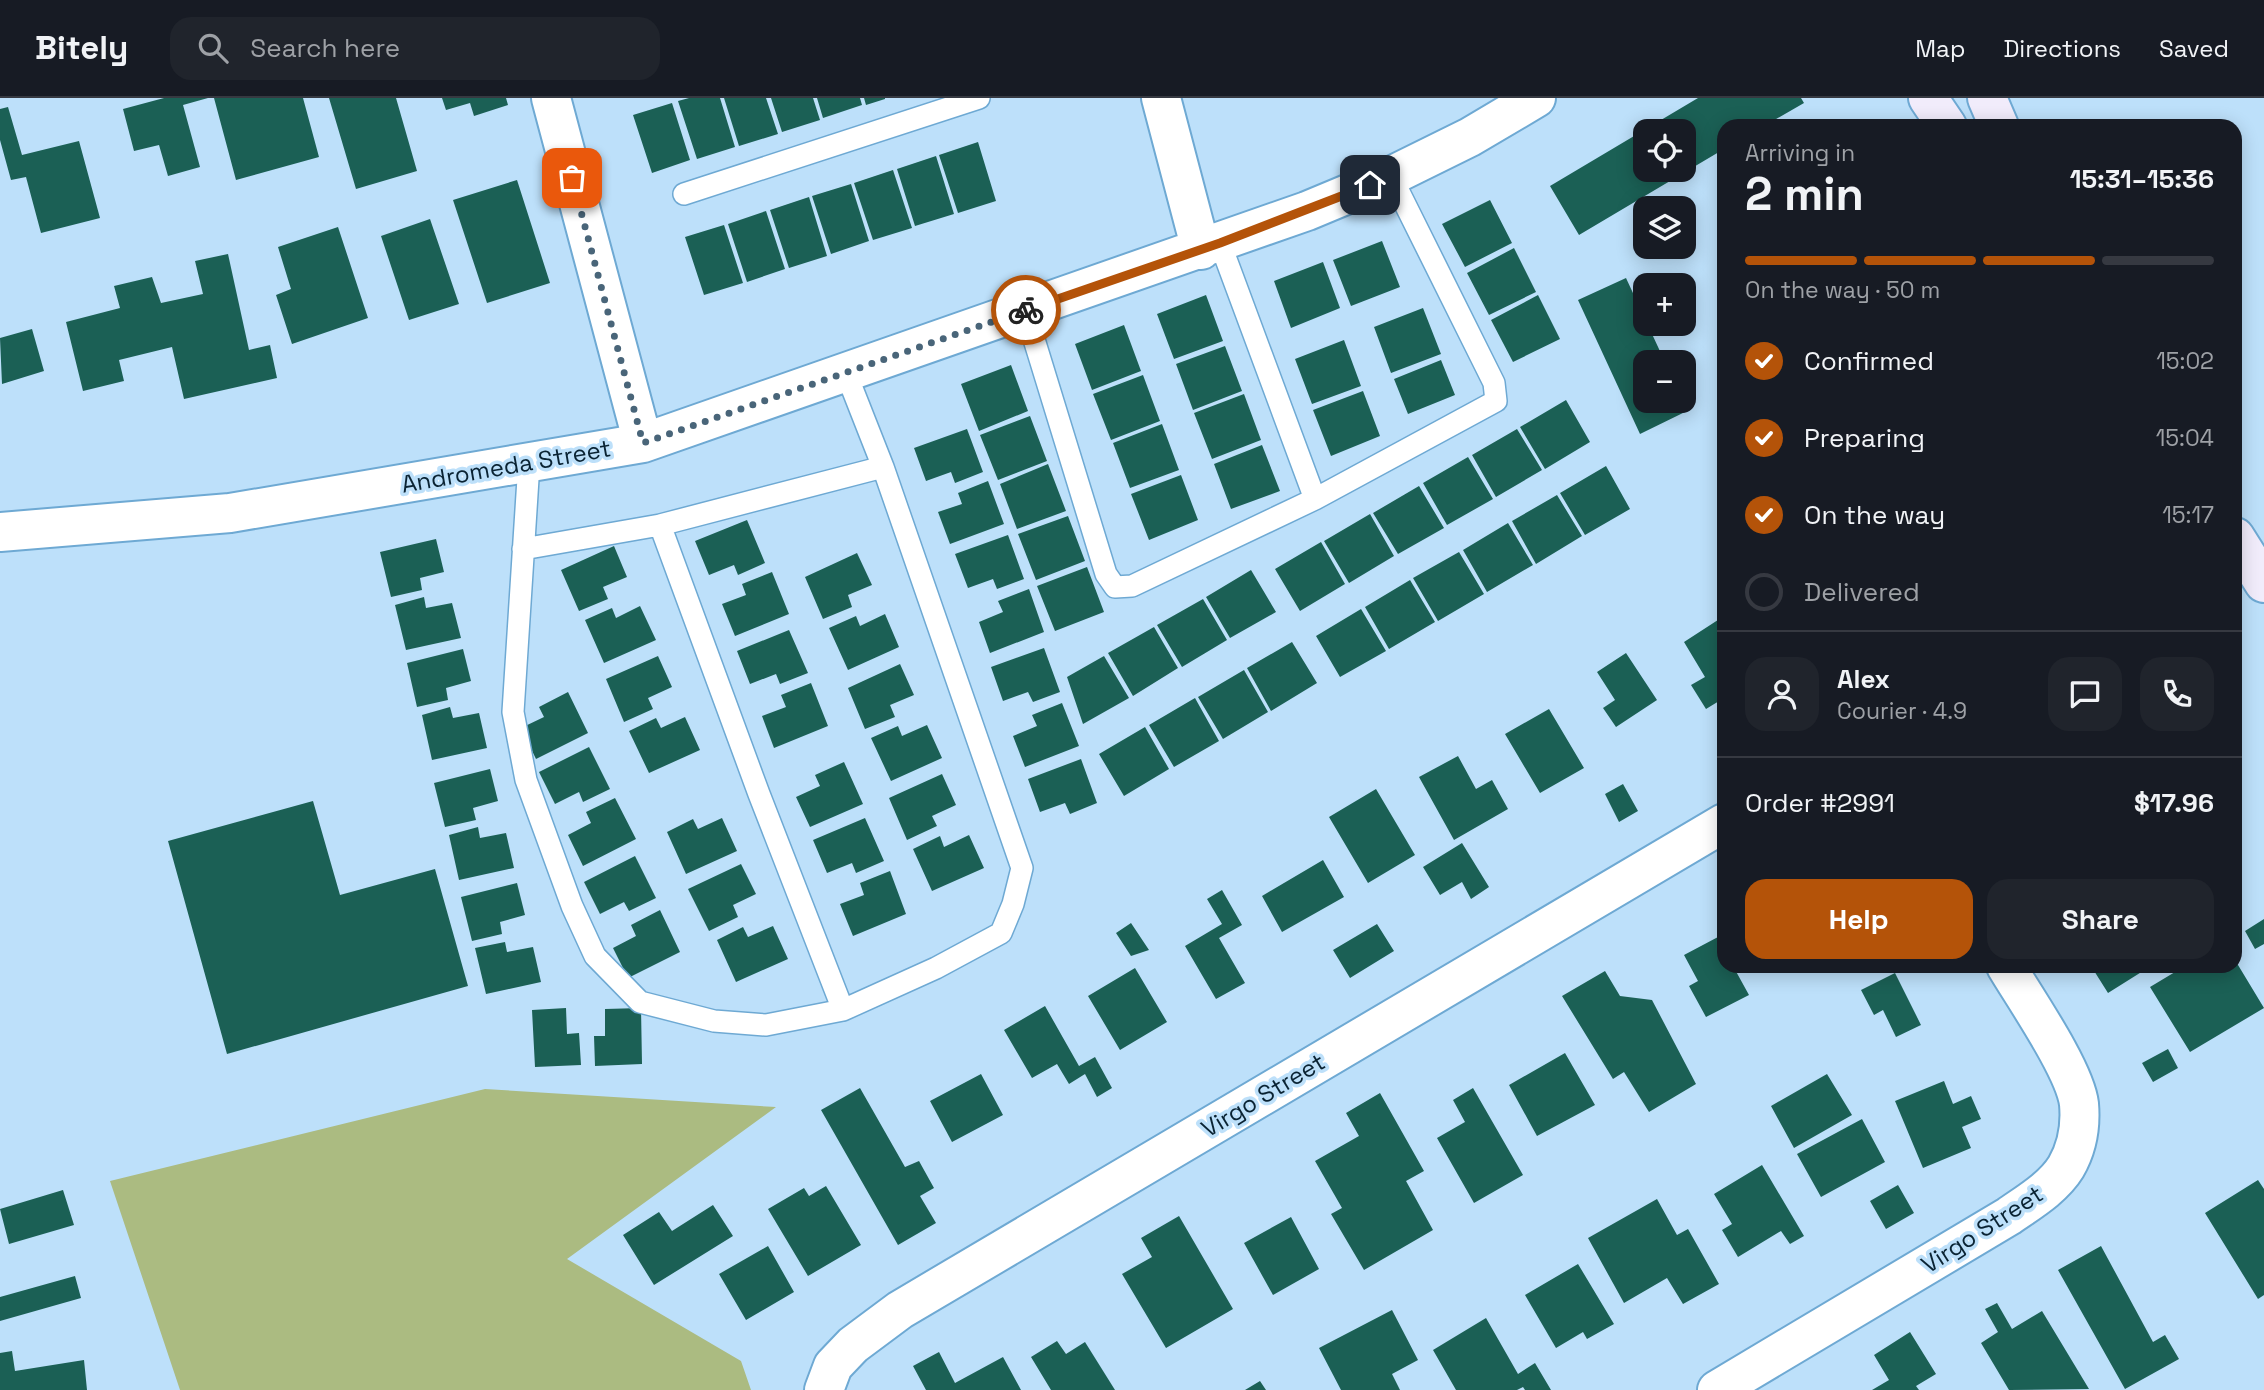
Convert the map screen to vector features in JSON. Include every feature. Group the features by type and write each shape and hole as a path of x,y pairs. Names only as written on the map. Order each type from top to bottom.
{"main road":[{"path":"1928,98 1942,119"},
{"path":"1987,98 1996,119"},
{"path":"2242,548 2264,583"}],"street":[{"path":"551,98 643,443"},
{"path":"1161,98 1210,246"},
{"name":"Andromeda Street","path":"0,532 230,513 643,443 1307,211 1391,176 1470,137 1536,98"},
{"name":"Virgo Street","path":"824,1390 834,1366 853,1345 900,1310 1717,826"},
{"name":"Virgo Street","path":"1734,1386 2009,1216 2042,1194 2065,1168 2078,1137 2079,1102 2066,1067 2010,973"}],"lane":[{"path":"684,194 979,98"},
{"path":"1025,310 1106,575 1115,587 1132,586 1315,499 1496,401 1494,383 1391,176"},
{"path":"1210,246 1315,499"},
{"path":"529,463 513,712 526,780 572,906 595,956 640,1002 714,1021 766,1025 843,1010 936,968 1001,933 1013,904 1022,869 883,467 846,373"},
{"path":"523,549 660,525 883,467"},
{"path":"660,525 759,794 843,1010"}],"green space":[{"path":"485,1089 776,1107 567,1259 741,1361 751,1390 180,1390 110,1181"}],"building":[{"path":"164,98 208,98 183,105 200,167 168,176 159,145 134,151 123,109"},
{"path":"214,98 303,98 319,157 236,180"},
{"path":"329,98 396,98 417,171 356,189"},
{"path":"442,98 506,98 508,105 474,116 470,103 446,110"},
{"path":"689,98 720,98 735,147 697,159 678,101"},
{"path":"724,98 766,98 778,134 739,146"},
{"path":"771,98 813,98 820,120 782,132"},
{"path":"817,98 860,98 862,105 823,118"},
{"path":"864,98 885,98 885,99 866,105"},
{"path":"1698,98 1801,98 1804,103 1776,119 1717,119 1717,153 1696,166 1696,119 1663,119"},
{"path":"672,103 690,160 652,173 633,115"},
{"path":"8,107 22,155 79,141 100,218 41,233 26,177 11,180 0,140 0,109"},
{"path":"1633,137 1633,182 1668,182 1645,196 1633,196 1633,203 1579,235 1550,186"},
{"path":"978,142 996,201 958,213 939,155"},
{"path":"936,156 954,214 915,226 897,169"},
{"path":"893,170 912,228 873,240 854,183"},
{"path":"517,180 550,283 487,303 453,200"},
{"path":"851,184 869,241 831,254 812,196"},
{"path":"809,197 827,256 789,268 770,210"},
{"path":"1490,200 1512,243 1465,267 1442,224"},
{"path":"766,211 785,269 747,282 728,224"},
{"path":"430,219 459,304 409,320 381,236"},
{"path":"724,225 743,283 704,295 685,237"},
{"path":"338,227 368,318 292,344 276,295 291,289 278,247"},
{"path":"1382,241 1400,287 1351,306 1333,260"},
{"path":"1514,248 1536,292 1489,315 1467,273"},
{"path":"228,254 249,350 270,345 277,378 184,399 172,347 119,360 124,381 83,391 66,322 120,308 114,286 152,277 161,303 203,294 195,261"},
{"path":"1323,262 1340,308 1291,328 1274,281"},
{"path":"1626,278 1633,293 1633,336 1653,336 1659,350 1633,350 1633,413 1683,413 1640,434 1578,300"},
{"path":"1206,295 1223,341 1174,359 1157,314"},
{"path":"1538,295 1560,339 1513,362 1491,320"},
{"path":"1423,308 1441,354 1391,373 1374,327"},
{"path":"1124,325 1141,371 1092,390 1075,344"},
{"path":"32,329 44,371 2,384 0,338"},
{"path":"1344,340 1361,386 1312,404 1295,359"},
{"path":"1225,346 1242,391 1193,410 1176,364"},
{"path":"1441,360 1455,395 1408,414 1394,379"},
{"path":"1011,365 1028,411 979,431 961,384"},
{"path":"1143,375 1160,421 1111,440 1093,394"},
{"path":"1363,391 1380,436 1331,456 1313,410"},
{"path":"1244,394 1261,440 1212,459 1194,413"},
{"path":"1566,400 1590,442 1545,469 1520,427"},
{"path":"1030,416 1047,461 998,480 980,435"},
{"path":"1162,424 1179,470 1130,488 1113,443"},
{"path":"967,429 983,472 955,483 951,472 926,481 914,448"},
{"path":"1517,429 1542,470 1496,497 1472,455"},
{"path":"1262,445 1280,491 1231,509 1214,464"},
{"path":"1468,457 1493,499 1447,525 1423,483"},
{"path":"1048,464 1066,511 1017,529 1000,484"},
{"path":"1606,466 1630,509 1585,535 1560,493"},
{"path":"1181,475 1198,520 1149,540 1131,494"},
{"path":"988,481 1004,524 950,544 938,512 962,504 958,493"},
{"path":"1419,486 1444,528 1398,554 1373,513"},
{"path":"1557,495 1582,536 1536,564 1512,521"},
{"path":"1370,514 1394,556 1349,583 1324,541"},
{"path":"1068,516 1085,561 1036,580 1018,534"},
{"path":"747,520 765,563 738,575 734,565 709,575 695,541"},
{"path":"1508,523 1533,565 1487,592 1463,550"},
{"path":"1008,535 1024,579 997,589 993,579 968,588 955,554"},
{"path":"436,539 444,572 420,578 422,590 391,597 380,552"},
{"path":"1321,542 1345,584 1300,611 1275,569"},
{"path":"614,546 627,577 603,587 608,599 579,611 561,570"},
{"path":"1459,552 1484,594 1438,621 1413,578"},
{"path":"857,553 872,585 848,595 852,607 823,619 805,577"},
{"path":"1087,567 1104,612 1055,631 1037,586"},
{"path":"1251,570 1276,612 1230,638 1206,597"},
{"path":"772,572 789,614 735,636 722,604 746,595 742,584"},
{"path":"1410,580 1435,622 1389,649 1365,607"},
{"path":"1029,589 1044,632 990,653 979,622 1003,612 998,601"},
{"path":"424,597 426,608 452,603 461,638 406,650 395,605"},
{"path":"1203,599 1227,640 1182,667 1157,625"},
{"path":"640,606 656,640 604,663 585,620 612,608 616,618"},
{"path":"1361,609 1386,651 1340,677 1316,636"},
{"path":"885,614 899,647 848,670 829,628 856,616 860,626"},
{"path":"1717,621 1717,702 1706,709 1691,685 1705,677 1684,642"},
{"path":"1154,627 1178,668 1133,696 1108,653"},
{"path":"789,630 808,673 780,684 776,674 750,684 737,651"},
{"path":"1292,642 1317,683 1271,711 1247,668"},
{"path":"1044,648 1060,692 1033,702 1028,692 1003,701 991,667"},
{"path":"463,649 471,681 446,688 448,700 417,707 407,663"},
{"path":"1626,653 1657,700 1616,727 1603,708 1615,700 1597,672"},
{"path":"658,656 672,687 648,698 653,709 624,722 606,679"},
{"path":"1104,656 1129,698 1083,724 1067,677"},
{"path":"900,664 914,695 890,705 895,717 865,729 848,688"},
{"path":"1244,670 1268,712 1223,739 1198,697"},
{"path":"811,683 828,726 774,748 762,716 786,707 781,695"},
{"path":"568,692 588,733 536,759 521,728 544,717 539,707"},
{"path":"1195,698 1219,741 1174,767 1149,725"},
{"path":"1062,703 1079,746 1025,767 1013,736 1037,726 1032,715"},
{"path":"450,707 453,718 479,713 487,748 432,760 422,715"},
{"path":"1549,709 1584,768 1540,793 1505,734"},
{"path":"685,717 700,750 649,773 629,731 656,718 661,728"},
{"path":"927,725 942,758 891,781 871,738 898,726 902,736"},
{"path":"1145,727 1169,769 1124,796 1099,754"},
{"path":"589,747 610,789 583,802 579,792 555,804 539,772"},
{"path":"1458,756 1476,789 1492,780 1508,809 1454,840 1419,777"},
{"path":"1081,759 1097,803 1070,814 1065,803 1040,812 1028,779"},
{"path":"844,762 863,804 810,827 796,797 820,786 815,775"},
{"path":"490,769 498,801 473,808 476,820 445,827 434,783"},
{"path":"942,774 956,805 932,816 937,826 907,840 889,798"},
{"path":"1623,784 1638,811 1619,822 1605,794"},
{"path":"1376,789 1415,855 1368,883 1329,817"},
{"path":"615,798 636,839 583,866 568,835 591,823 586,812"},
{"path":"313,801 340,895 435,869 468,986 227,1054 168,841"},
{"path":"722,818 737,851 686,874 667,832 693,819 698,829"},
{"path":"865,818 884,861 856,873 852,863 827,873 813,840"},
{"path":"478,827 480,838 506,833 514,868 459,880 449,835"},
{"path":"969,835 984,868 932,891 913,849 940,836 944,847"},
{"path":"1462,843 1489,887 1471,899 1462,882 1440,895 1423,867"},
{"path":"635,856 656,898 629,911 624,902 600,914 584,882"},
{"path":"1323,860 1344,897 1282,932 1262,896"},
{"path":"741,864 756,894 733,905 738,917 709,931 688,889"},
{"path":"890,871 906,914 853,936 840,904 864,895 860,883"},
{"path":"517,883 525,915 500,922 502,934 472,941 461,897"},
{"path":"1222,890 1242,925 1219,938 1245,983 1216,999 1185,946 1222,924 1207,899"},
{"path":"660,910 680,952 628,978 613,948 636,936 631,925"},
{"path":"2264,919 2264,944 2255,949 2245,931"},
{"path":"1131,923 1149,950 1131,956 1116,933"},
{"path":"1377,924 1394,951 1350,978 1333,950"},
{"path":"773,926 788,959 736,982 717,940 743,927 748,937"},
{"path":"1717,938 1717,973 1737,973 1749,995 1706,1017 1689,986 1698,981 1684,955"},
{"path":"505,942 507,952 533,947 541,982 486,994 475,948"},
{"path":"1135,968 1167,1022 1120,1050 1088,996"},
{"path":"1605,971 1620,996 1652,1000 1696,1084 1649,1112 1624,1072 1613,1079 1562,996"},
{"path":"2242,972 2264,1008 2190,1052 2150,987 2173,973"},
{"path":"1895,973 1921,1025 1896,1037 1883,1010 1874,1015 1861,990"},
{"path":"2095,973 2140,973 2108,993"},
{"path":"1045,1006 1079,1066 1095,1057 1112,1088 1097,1097 1085,1074 1069,1084 1057,1064 1032,1078 1004,1030"},
{"path":"566,1008 567,1034 579,1033 581,1065 535,1067 532,1010"},
{"path":"641,1008 642,1064 595,1066 594,1036 605,1036 605,1009"},
{"path":"2168,1049 2178,1068 2153,1082 2142,1063"},
{"path":"1565,1053 1595,1105 1537,1136 1509,1085"},
{"path":"981,1074 1003,1115 952,1142 930,1101"},
{"path":"1827,1074 1852,1115 1794,1148 1771,1106"},
{"path":"1944,1081 1953,1104 1971,1096 1981,1119 1962,1127 1971,1148 1923,1168 1895,1101"},
{"path":"860,1088 905,1167 919,1161 934,1188 920,1196 936,1223 898,1245 821,1110"},
{"path":"1473,1088 1523,1175 1474,1203 1437,1138 1465,1122 1453,1100"},
{"path":"1380,1093 1424,1171 1406,1181 1433,1230 1364,1270 1331,1214 1342,1208 1315,1161 1359,1136 1346,1113"},
{"path":"1862,1119 1885,1162 1821,1197 1797,1154"},
{"path":"1762,1165 1804,1236 1790,1244 1781,1231 1738,1257 1722,1230 1732,1224 1714,1194"},
{"path":"2258,1180 2264,1189 2264,1295 2258,1299 2205,1213"},
{"path":"1898,1185 1914,1213 1886,1229 1870,1201"},
{"path":"826,1186 861,1245 808,1276 768,1209 804,1188 809,1196"},
{"path":"63,1190 74,1225 9,1244 0,1209"},
{"path":"1657,1199 1677,1235 1688,1229 1719,1284 1683,1304 1667,1278 1624,1303 1588,1238"},
{"path":"713,1205 733,1236 654,1285 623,1235 659,1212 672,1231"},
{"path":"1179,1216 1233,1309 1166,1348 1122,1274 1152,1257 1141,1238"},
{"path":"1291,1217 1319,1269 1273,1295 1244,1243"},
{"path":"768,1246 794,1292 746,1320 719,1274"},
{"path":"2101,1246 2153,1342 2165,1335 2179,1359 2125,1389 2058,1270"},
{"path":"1578,1264 1614,1324 1587,1339 1583,1332 1556,1348 1525,1295"},
{"path":"75,1276 81,1298 0,1321 0,1297"},
{"path":"1997,1303 2012,1329 2042,1311 2089,1389 2009,1390 1981,1343 1998,1332 1985,1309"},
{"path":"1392,1310 1418,1360 1392,1374 1400,1390 1341,1390 1319,1348"},
{"path":"1486,1318 1518,1374 1535,1363 1551,1390 1525,1390 1523,1387 1517,1390 1456,1390 1433,1350"},
{"path":"1910,1332 1936,1374 1916,1386 1919,1390 1872,1390 1889,1380 1874,1355"},
{"path":"1057,1341 1066,1354 1085,1342 1115,1390 1051,1390 1031,1357"},
{"path":"12,1351 15,1371 84,1360 87,1390 0,1390 0,1353"},
{"path":"939,1352 955,1383 1003,1357 1021,1390 926,1390 913,1366"},
{"path":"1260,1381 1266,1390 1245,1390"}],"way so far":[{"path":"572,178 643,443 1026,310"}],"route":[{"path":"1026,310 1220,243 1370,185"}]}
